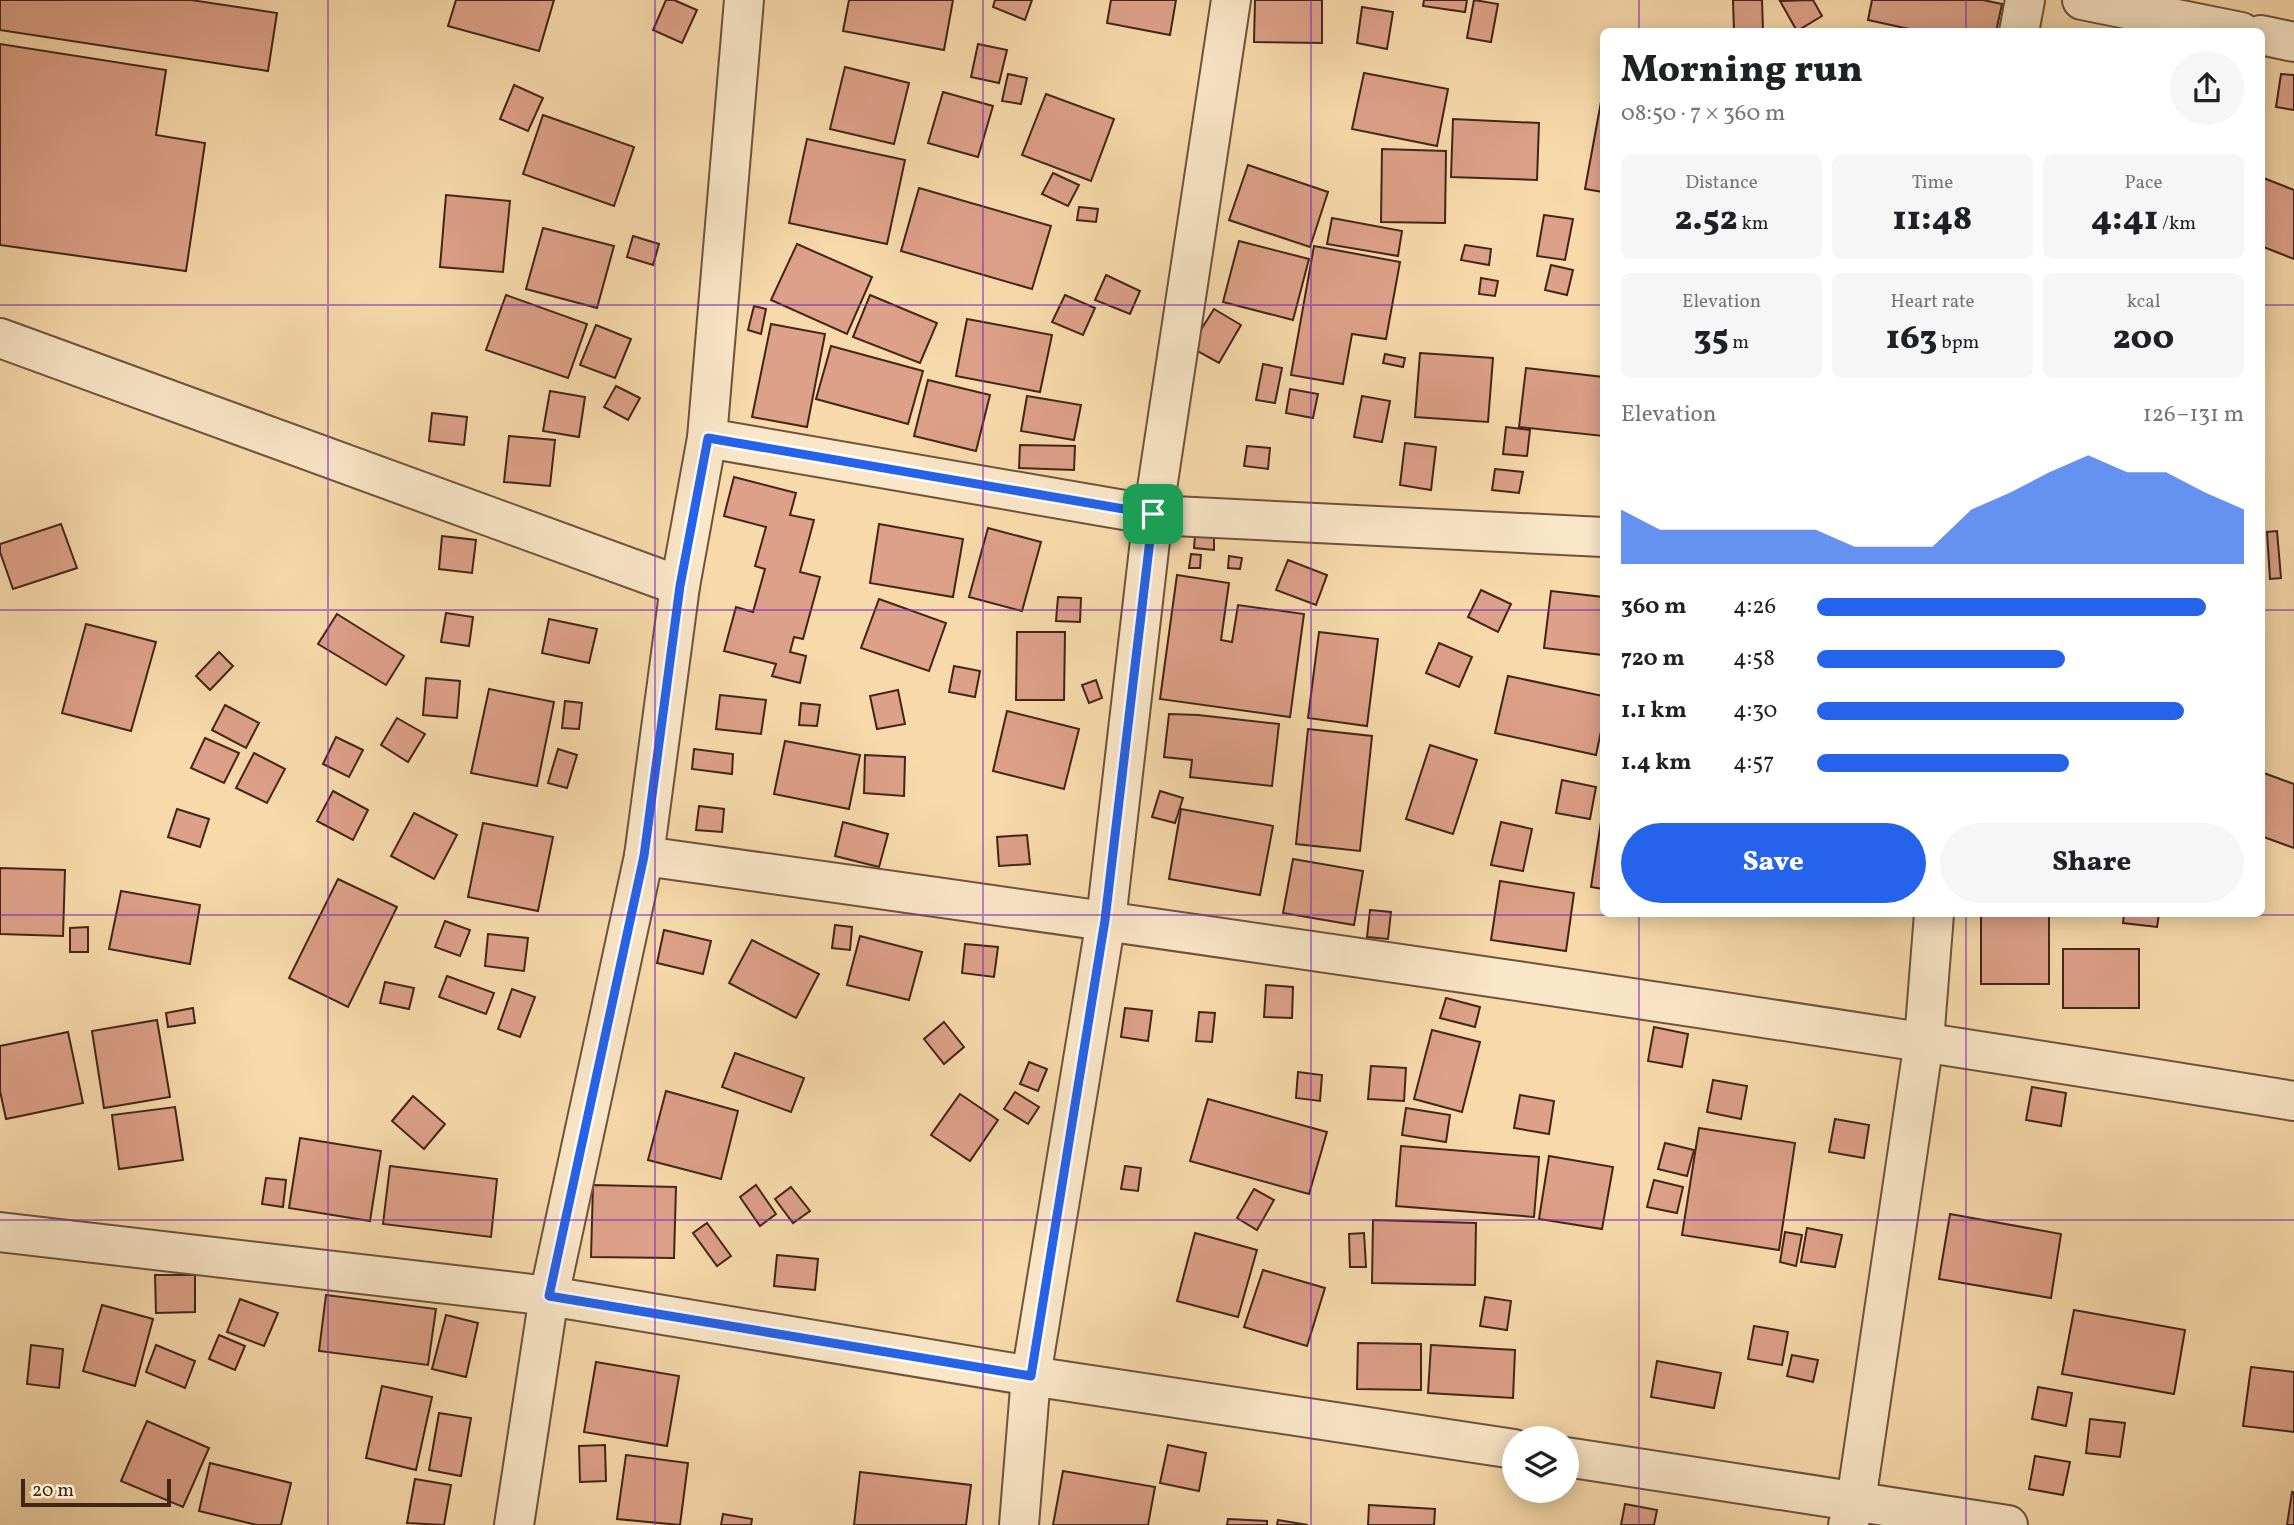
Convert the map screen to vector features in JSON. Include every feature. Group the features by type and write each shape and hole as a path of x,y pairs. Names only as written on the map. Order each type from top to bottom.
{"street":[{"path":"514,1525 549,1296 644,856 680,586 708,438 744,0"},
{"path":"1019,1525 1031,1376 1105,920 1153,514 1231,0"},
{"path":"2020,28 2025,0"},
{"path":"2082,0 2221,28"},
{"path":"2265,37 2294,42"},
{"path":"0,338 680,586"},
{"path":"708,438 1153,514 1595,529"},
{"path":"644,856 1105,920 1924,1041 2294,1101"},
{"path":"1852,1513 1924,1041 1934,917"},
{"path":"0,1232 549,1296 1031,1376 1502,1448"},
{"path":"1579,1460 1852,1513 2008,1525"}],"building":[{"path":"0,0 191,0 277,13 268,71 0,30"},
{"path":"456,0 554,0 539,51 448,26"},
{"path":"666,0 674,0 697,10 682,43 653,30"},
{"path":"849,0 953,0 944,50 843,31"},
{"path":"995,0 1032,0 1025,20 993,7"},
{"path":"1111,0 1176,0 1170,35 1107,23"},
{"path":"1255,0 1322,0 1322,43 1254,42"},
{"path":"1424,0 1467,0 1465,12 1423,6"},
{"path":"1474,0 1498,4 1491,42 1467,38"},
{"path":"1733,0 1762,0 1763,28 1734,28"},
{"path":"1813,0 1822,16 1802,28 1795,28 1780,1"},
{"path":"1872,0 1983,0 2002,4 1997,28 1905,28 1868,20"},
{"path":"1362,7 1393,12 1387,49 1357,43"},
{"path":"0,44 166,70 156,135 205,143 186,271 0,245"},
{"path":"978,44 1007,50 999,83 971,77"},
{"path":"845,67 909,83 894,144 830,129"},
{"path":"1364,73 1448,89 1437,146 1352,129"},
{"path":"1008,74 1027,78 1021,104 1002,101"},
{"path":"2281,74 2294,75 2294,110 2276,107"},
{"path":"514,85 543,98 528,131 500,119"},
{"path":"943,92 993,106 978,157 928,143"},
{"path":"1046,94 1114,119 1091,181 1022,155"},
{"path":"1600,107 1600,192 1585,189"},
{"path":"543,115 634,147 614,206 523,174"},
{"path":"1453,119 1539,123 1537,180 1451,177"},
{"path":"807,139 905,160 887,244 789,223"},
{"path":"1382,149 1446,151 1445,223 1381,222"},
{"path":"1248,165 1328,192 1310,247 1229,220"},
{"path":"1053,173 1079,185 1068,206 1042,194"},
{"path":"2265,179 2294,190 2294,259 2265,248"},
{"path":"919,188 1051,226 1032,289 901,251"},
{"path":"446,195 510,201 503,272 440,267"},
{"path":"1079,207 1098,209 1096,222 1077,220"},
{"path":"1544,215 1573,219 1565,260 1537,256"},
{"path":"1332,218 1402,231 1398,256 1327,244"},
{"path":"543,228 614,246 597,308 526,289"},
{"path":"633,236 659,244 653,265 627,257"},
{"path":"1239,241 1309,259 1293,320 1223,302"},
{"path":"797,244 872,277 847,334 771,300"},
{"path":"1465,245 1491,249 1489,265 1461,260"},
{"path":"1314,246 1400,262 1386,339 1352,334 1343,384 1291,375"},
{"path":"1551,265 1573,270 1567,295 1545,290"},
{"path":"1106,275 1140,291 1130,314 1095,300"},
{"path":"1481,278 1498,281 1495,296 1479,294"},
{"path":"506,295 587,324 568,378 486,350"},
{"path":"870,295 937,323 920,363 853,337"},
{"path":"1065,295 1095,308 1083,335 1052,322"},
{"path":"754,306 766,309 761,334 748,330"},
{"path":"1214,309 1241,325 1219,363 1190,347"},
{"path":"967,319 1052,335 1040,392 956,376"},
{"path":"771,324 825,334 807,427 752,417"},
{"path":"596,325 631,339 615,378 580,365"},
{"path":"831,346 923,371 908,424 816,399"},
{"path":"1420,353 1493,358 1488,422 1415,417"},
{"path":"1385,354 1405,358 1403,367 1383,363"},
{"path":"1263,364 1282,368 1275,403 1256,400"},
{"path":"1526,368 1600,377 1600,436 1519,427"},
{"path":"928,380 990,395 976,451 914,436"},
{"path":"616,386 640,398 628,420 604,407"},
{"path":"1290,389 1318,394 1313,418 1286,413"},
{"path":"550,391 585,397 579,437 543,431"},
{"path":"1027,396 1081,405 1074,440 1021,431"},
{"path":"1362,396 1390,401 1382,442 1354,437"},
{"path":"432,413 467,417 464,445 429,441"},
{"path":"1506,427 1530,430 1527,456 1503,454"},
{"path":"509,436 555,440 550,486 504,482"},
{"path":"1405,443 1436,447 1431,490 1400,485"},
{"path":"1020,445 1075,446 1074,470 1019,468"},
{"path":"1247,446 1270,448 1268,469 1244,466"},
{"path":"1495,469 1523,472 1519,493 1492,490"},
{"path":"734,477 796,493 790,515 814,520 800,572 820,577 803,639 794,637 790,652 806,656 800,683 772,676 776,664 724,651 736,607 753,612 765,569 755,566 766,527 724,516"},
{"path":"61,524 77,568 13,589 0,552 0,544"},
{"path":"879,524 963,539 953,597 870,583"},
{"path":"988,528 1041,542 1022,611 969,597"},
{"path":"2277,531 2281,578 2270,579 2267,532"},
{"path":"1195,535 1214,538 1214,550 1194,548"},
{"path":"442,536 476,540 472,573 439,569"},
{"path":"1191,554 1201,555 1200,568 1189,568"},
{"path":"1229,556 1242,558 1240,569 1228,568"},
{"path":"1288,560 1327,575 1316,605 1276,590"},
{"path":"1177,575 1229,583 1221,640 1232,642 1238,605 1304,614 1290,717 1160,699"},
{"path":"1481,590 1511,604 1498,632 1468,617"},
{"path":"1551,591 1600,597 1600,655 1544,648"},
{"path":"1058,597 1081,598 1080,622 1056,621"},
{"path":"879,599 946,623 929,671 861,648"},
{"path":"446,613 473,617 469,646 441,642"},
{"path":"337,614 404,656 386,685 318,644"},
{"path":"549,619 597,629 589,663 542,653"},
{"path":"86,624 156,642 131,731 62,713"},
{"path":"1017,632 1065,632 1064,700 1016,700"},
{"path":"1319,632 1378,639 1367,726 1308,718"},
{"path":"1439,643 1472,657 1459,687 1426,673"},
{"path":"219,652 233,666 210,690 196,676"},
{"path":"954,666 980,671 975,697 949,692"},
{"path":"1508,676 1600,695 1600,736 1596,755 1495,733"},
{"path":"426,678 460,681 457,718 423,715"},
{"path":"1096,680 1102,698 1089,703 1082,685"},
{"path":"489,689 554,702 537,786 471,773"},
{"path":"898,690 905,724 877,729 870,696"},
{"path":"720,695 766,700 761,734 716,729"},
{"path":"565,701 582,703 579,729 562,728"},
{"path":"801,703 820,705 817,726 799,725"},
{"path":"225,705 259,723 246,748 212,730"},
{"path":"1007,711 1079,729 1064,789 993,771"},
{"path":"1169,714 1279,724 1272,786 1190,777 1192,760 1164,757"},
{"path":"397,718 425,734 408,762 381,745"},
{"path":"1308,729 1372,736 1360,851 1296,844"},
{"path":"336,737 363,750 349,777 323,764"},
{"path":"205,738 239,753 224,783 191,768"},
{"path":"785,741 860,755 849,809 774,794"},
{"path":"1430,745 1477,760 1453,834 1406,819"},
{"path":"558,749 577,755 567,788 548,783"},
{"path":"694,749 733,754 732,774 692,769"},
{"path":"254,753 285,769 267,803 236,788"},
{"path":"865,755 905,757 904,796 864,793"},
{"path":"2265,773 2294,784 2294,848 2265,837"},
{"path":"1562,780 1596,787 1590,819 1556,813"},
{"path":"333,791 368,810 353,840 317,821"},
{"path":"1160,791 1183,798 1175,823 1152,817"},
{"path":"699,806 724,809 722,832 696,830"},
{"path":"177,809 209,819 200,847 168,837"},
{"path":"1181,809 1273,826 1260,895 1169,879"},
{"path":"414,813 457,835 434,879 391,856"},
{"path":"843,822 888,834 879,867 835,856"},
{"path":"1501,822 1532,829 1523,871 1491,865"},
{"path":"483,823 553,837 538,911 468,897"},
{"path":"1600,828 1600,888 1591,887"},
{"path":"1027,835 1030,864 999,866 997,837"},
{"path":"1293,859 1363,871 1354,925 1283,913"},
{"path":"0,868 65,870 63,936 0,934"},
{"path":"338,879 397,907 348,1007 289,978"},
{"path":"1500,881 1574,893 1566,951 1491,940"},
{"path":"121,891 200,905 190,964 109,949"},
{"path":"1370,910 1391,912 1388,939 1367,937"},
{"path":"1981,917 2049,917 2049,984 1981,984"},
{"path":"2124,917 2159,917 2157,927 2123,923"},
{"path":"445,921 470,930 460,956 435,947"},
{"path":"835,925 852,927 850,950 832,948"},
{"path":"88,927 88,952 70,952 70,928"},
{"path":"664,930 711,941 703,974 657,963"},
{"path":"488,934 528,938 524,971 485,966"},
{"path":"860,936 922,952 909,1000 847,985"},
{"path":"752,940 819,974 796,1018 729,983"},
{"path":"965,944 998,947 994,977 962,973"},
{"path":"2063,949 2139,949 2139,1008 2063,1008"},
{"path":"447,976 494,993 486,1014 439,997"},
{"path":"385,982 414,988 409,1009 380,1003"},
{"path":"1266,985 1293,987 1292,1018 1264,1017"},
{"path":"512,989 535,997 520,1037 498,1029"},
{"path":"1446,998 1480,1007 1475,1027 1440,1018"},
{"path":"193,1008 195,1023 168,1027 166,1013"},
{"path":"1125,1008 1152,1011 1148,1041 1121,1037"},
{"path":"1199,1012 1215,1013 1212,1042 1196,1041"},
{"path":"157,1020 170,1097 104,1108 92,1031"},
{"path":"944,1022 964,1047 944,1064 924,1039"},
{"path":"1654,1027 1688,1034 1682,1067 1648,1061"},
{"path":"1432,1030 1480,1042 1462,1112 1414,1099"},
{"path":"68,1032 83,1103 6,1119 0,1091 0,1046"},
{"path":"735,1053 804,1078 791,1112 722,1087"},
{"path":"1029,1062 1047,1069 1038,1091 1020,1084"},
{"path":"1371,1066 1406,1068 1404,1101 1368,1099"},
{"path":"1298,1072 1322,1075 1320,1101 1296,1098"},
{"path":"1713,1080 1747,1086 1741,1119 1707,1112"},
{"path":"2032,1087 2066,1093 2061,1126 2026,1120"},
{"path":"666,1091 738,1111 721,1179 648,1160"},
{"path":"1015,1092 1039,1107 1028,1124 1004,1109"},
{"path":"960,1094 998,1120 970,1161 931,1135"},
{"path":"1520,1095 1554,1101 1549,1134 1514,1128"},
{"path":"413,1096 445,1124 424,1149 392,1121"},
{"path":"1208,1099 1327,1132 1309,1194 1190,1161"},
{"path":"175,1107 183,1160 119,1169 112,1115"},
{"path":"1406,1108 1450,1115 1446,1142 1402,1135"},
{"path":"1835,1119 1869,1125 1864,1158 1829,1152"},
{"path":"1699,1128 1795,1143 1779,1250 1682,1235"},
{"path":"300,1138 381,1151 370,1221 289,1208"},
{"path":"1665,1143 1694,1150 1687,1176 1658,1169"},
{"path":"1401,1146 1539,1157 1534,1217 1396,1206"},
{"path":"1549,1156 1613,1167 1602,1229 1539,1219"},
{"path":"390,1166 497,1179 491,1237 383,1224"},
{"path":"1125,1166 1141,1168 1138,1191 1121,1189"},
{"path":"266,1178 286,1180 283,1207 262,1204"},
{"path":"1654,1180 1683,1187 1677,1213 1647,1207"},
{"path":"593,1185 676,1187 674,1258 591,1257"},
{"path":"756,1185 776,1214 760,1226 740,1197"},
{"path":"791,1187 810,1211 793,1223 775,1199"},
{"path":"1254,1189 1274,1200 1257,1230 1237,1218"},
{"path":"1950,1214 2061,1234 2051,1298 1939,1279"},
{"path":"1373,1220 1476,1223 1475,1285 1372,1283"},
{"path":"707,1223 731,1256 717,1266 693,1233"},
{"path":"1807,1228 1842,1235 1835,1267 1801,1262"},
{"path":"1785,1232 1802,1235 1796,1266 1780,1262"},
{"path":"1195,1233 1257,1250 1238,1317 1177,1301"},
{"path":"1364,1233 1366,1267 1350,1267 1349,1234"},
{"path":"777,1255 818,1259 815,1290 774,1286"},
{"path":"1263,1270 1325,1288 1307,1346 1244,1327"},
{"path":"155,1275 195,1275 195,1312 156,1313"},
{"path":"326,1295 436,1309 428,1365 319,1351"},
{"path":"1485,1297 1511,1301 1507,1330 1480,1326"},
{"path":"240,1299 278,1313 264,1346 227,1332"},
{"path":"102,1305 153,1319 135,1386 83,1371"},
{"path":"2074,1310 2185,1330 2174,1394 2062,1374"},
{"path":"446,1315 478,1323 466,1377 432,1369"},
{"path":"1754,1326 1788,1332 1782,1365 1748,1359"},
{"path":"219,1335 245,1346 235,1370 209,1359"},
{"path":"1358,1343 1421,1344 1421,1390 1357,1389"},
{"path":"31,1345 63,1349 59,1388 27,1384"},
{"path":"156,1345 195,1361 185,1388 146,1372"},
{"path":"1431,1345 1515,1350 1513,1398 1428,1393"},
{"path":"1792,1355 1818,1360 1813,1382 1787,1376"},
{"path":"1657,1361 1721,1373 1714,1408 1651,1397"},
{"path":"596,1362 679,1376 667,1446 584,1432"},
{"path":"2251,1367 2294,1372 2294,1432 2243,1426"},
{"path":"382,1386 432,1397 416,1470 366,1458"},
{"path":"2038,1387 2072,1393 2066,1426 2032,1419"},
{"path":"439,1413 471,1418 461,1476 429,1470"},
{"path":"2090,1419 2125,1423 2120,1457 2086,1453"},
{"path":"147,1421 209,1448 183,1507 121,1481"},
{"path":"605,1445 606,1481 580,1482 579,1446"},
{"path":"1168,1445 1206,1453 1199,1491 1160,1483"},
{"path":"626,1455 688,1463 680,1525 617,1519"},
{"path":"2035,1456 2070,1462 2063,1495 2029,1489"},
{"path":"210,1463 291,1483 281,1525 257,1525 199,1511"},
{"path":"1063,1471 1155,1487 1148,1525 1053,1525"},
{"path":"860,1472 971,1485 966,1525 854,1525"},
{"path":"415,1479 451,1485 444,1525 407,1523"},
{"path":"2292,1492 2294,1525 2287,1525"},
{"path":"1625,1504 1657,1510 1654,1525 1621,1525"},
{"path":"1369,1505 1435,1509 1434,1525 1368,1525"},
{"path":"723,1514 752,1519 751,1525 721,1525"},
{"path":"1228,1519 1267,1521 1267,1525 1227,1525"},
{"path":"1278,1520 1308,1525 1277,1525"}],"route":[{"path":"708,438 1153,514 1105,920 1031,1376 549,1296 644,856 680,586 708,438"}]}
